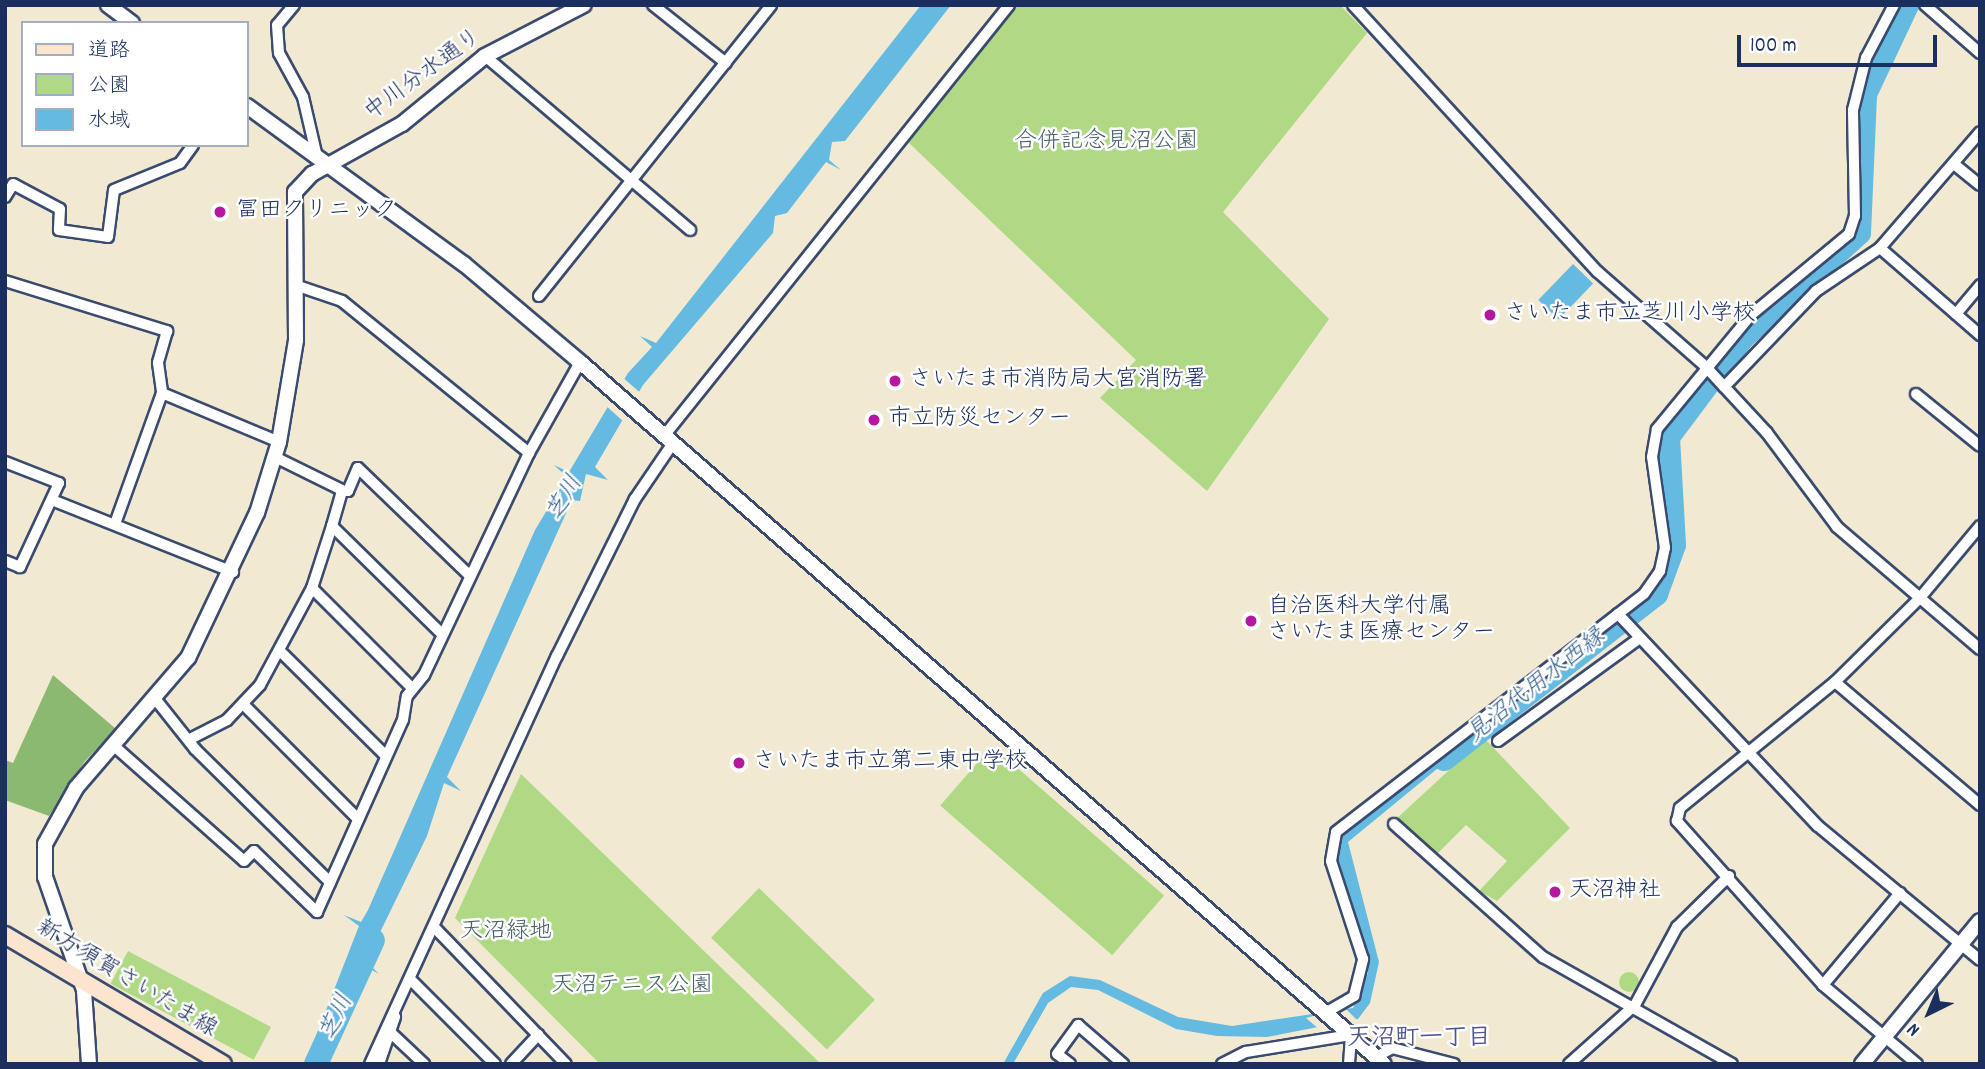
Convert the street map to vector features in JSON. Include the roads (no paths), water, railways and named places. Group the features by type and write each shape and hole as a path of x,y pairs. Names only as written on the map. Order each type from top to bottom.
{"main road":[{"name":"新方須賀さいたま線","path":"5,934 223,1064"}],"street":[{"path":"108,5 129,21"},
{"path":"294,5 277,25 279,53 303,97 322,161"},
{"name":"中川分水通り","path":"298,286 295,192 322,161 402,124 485,56 583,5"},
{"path":"653,5 726,62"},
{"path":"539,296 771,5"},
{"path":"370,1064 557,656 665,436 1009,5"},
{"path":"1353,5 1598,272 1724,387 1837,527 1980,649"},
{"path":"1324,1012 1354,996 1363,959 1331,861 1336,832 1618,614 1660,571 1665,548 1652,467 1657,429 1704,366 1770,297 1849,234 1855,216 1853,110 1866,58 1894,5"},
{"path":"1925,5 1980,53"},
{"path":"485,56 690,230"},
{"path":"248,107 464,264 586,366 1380,1060 1392,1048 1454,1064"},
{"path":"1724,387 1816,291 1880,248 1980,132"},
{"path":"5,197 13,184 60,209 59,230 108,237 114,190 180,163 192,147"},
{"path":"1954,164 1980,185"},
{"path":"1880,248 1980,335"},
{"path":"5,281 167,331 158,363 162,393 116,521"},
{"path":"1956,314 1980,285"},
{"path":"89,1064 78,977 44,877 45,844 64,806 113,745 157,701 188,658 233,572 279,442 290,389 298,286 342,301 529,453"},
{"path":"113,745 244,861 254,851 317,912 386,756 412,688 442,634 529,453 586,366"},
{"path":"162,393 279,442"},
{"path":"1916,394 1980,446"},
{"path":"275,457 342,491 348,491 358,468 469,575"},
{"path":"5,462 59,482 20,567 5,561"},
{"path":"192,738 244,705 280,651 312,588 342,491"},
{"path":"52,500 116,521 233,572"},
{"path":"332,526 442,634"},
{"path":"1917,1064 1824,985 1677,821 1680,808 1835,682 1919,598 1980,526"},
{"path":"312,588 412,688"},
{"path":"1618,614 1752,749 1818,825 1980,960"},
{"path":"1498,741 1639,637"},
{"path":"280,651 386,756"},
{"path":"1835,682 1980,805"},
{"path":"157,701 330,882"},
{"path":"244,705 358,819"},
{"path":"1394,824 1543,957 1634,1005 1732,1064"},
{"path":"1569,1064 1634,1005 1677,927 1729,876"},
{"path":"1824,985 1900,893"},
{"path":"1862,1064 1980,921"},
{"path":"434,927 566,1064"},
{"path":"411,979 495,1064"},
{"path":"379,1064 397,1010"},
{"path":"1070,1064 1058,1054 1078,1025 1123,1064"},
{"path":"390,1032 424,1064"},
{"path":"1222,1064 1246,1052 1348,1033"},
{"path":"1348,1033 1349,1064"},
{"path":"510,1064 538,1035"}],"water":[{"path":"921,5 951,5 845,141 832,142 829,160 841,170 826,162 787,213 775,216 773,233 643,385 595,467 608,480 586,474 580,501 572,500 447,777 461,791 444,783 427,836 366,961 379,974 363,965 354,972 325,1064 305,1064 359,926 344,915 361,922 368,910 535,530 567,477 554,465 569,472 628,373 652,347 640,336 656,343"},
{"path":"1573,264 1593,283 1558,319 1538,300"},
{"path":"1465,733 1471,741 1348,842 1379,962 1370,1003 1358,1019 1267,1037 1217,1036 1176,1029 1098,990 1071,987 1048,1003 1013,1064 1003,1064 1043,993 1070,976 1100,980 1178,1017 1232,1026 1353,1008 1368,973 1368,954 1338,862 1340,836"}],"waterway":[{"name":"見沼代用水西縁","path":"1444,759 1656,594 1674,545 1668,437 1742,338 1859,233 1865,94 1907,5"},
{"name":"芝川","path":"316,1064 373,940"}],"place":[{"name":"冨田クリニック","path":"220,212"},
{"name":"さいたま市立芝川小学校","path":"1490,315"},
{"name":"さいたま市消防局大宮消防署","path":"895,381"},
{"name":"市立防災センター","path":"874,420"},
{"name":"自治医科大学付属 さいたま医療センター","path":"1251,621"},
{"name":"さいたま市立第二東中学校","path":"739,763"},
{"name":"天沼神社","path":"1555,892"}],"district":[{"name":"天沼町一丁目","path":"1419,1040"}],"park label":[{"name":"合併記念見沼公園","path":"1106,143"},
{"name":"天沼緑地","path":"506,933"},
{"name":"天沼テニス公園","path":"632,987"}]}
